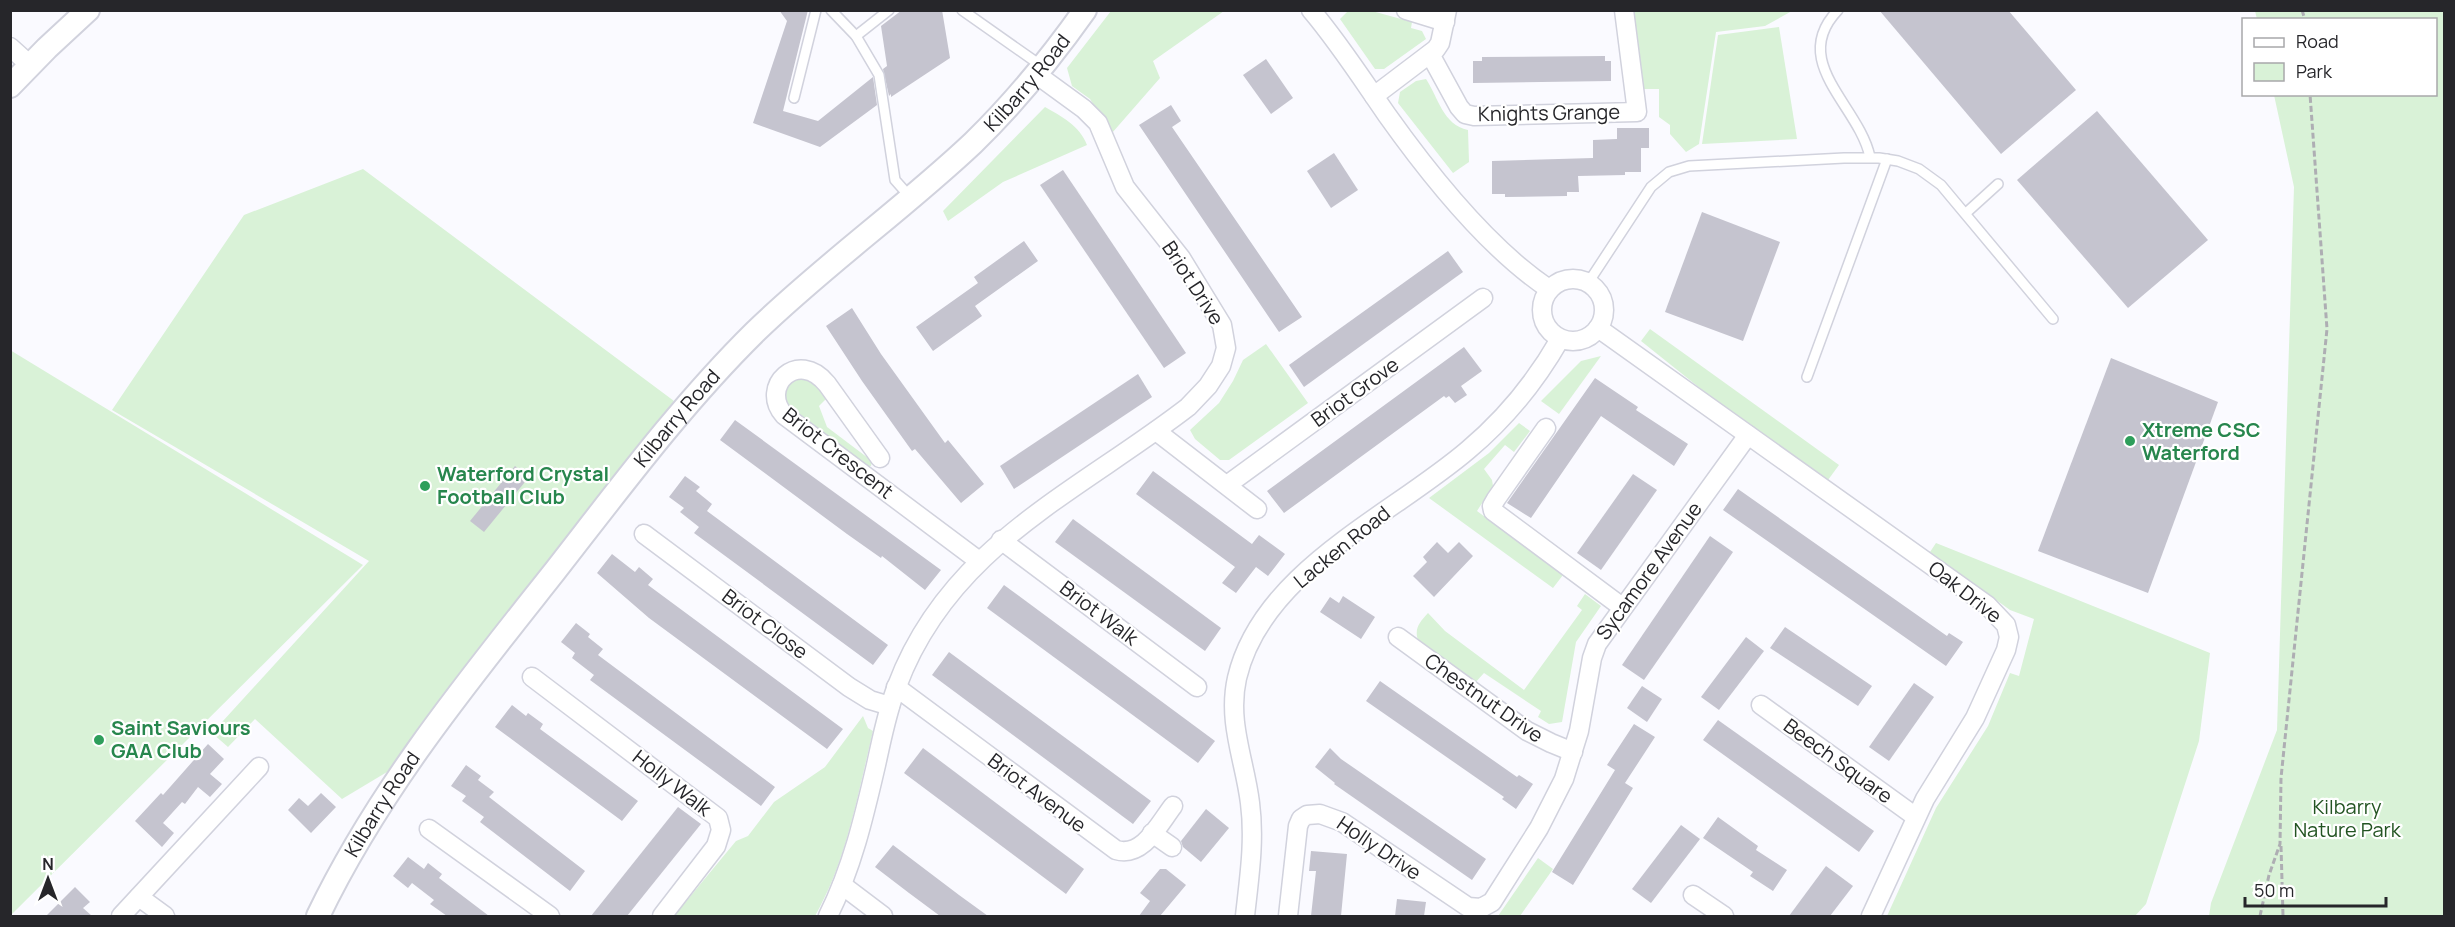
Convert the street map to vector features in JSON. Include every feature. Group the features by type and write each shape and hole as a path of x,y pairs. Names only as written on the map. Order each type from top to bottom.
{"street":[{"path":"10,86 88,10"},
{"name":"Kilbarry Road","path":"318,916 377,808 440,717 676,417 762,325 911,198 990,126 1040,70 1085,10"},
{"path":"1311,10 1339,45 1409,146 1464,211 1513,261 1550,289"},
{"path":"1374,96 1430,54 1440,43 1446,16 1406,10"},
{"name":"Knights Grange","path":"1430,54 1465,114 1473,116 1637,112 1624,10"},
{"path":"10,47 30,65"},
{"name":"Briot Drive","path":"842,885 857,840 896,687 912,652 929,624 953,591 1001,540 1035,513 1188,407 1208,386 1224,357 1225,334 1193,276 1125,187 1098,123 1040,70"},
{"path":"1574,279 1588,283 1598,291 1602,300 1603,319 1598,328 1585,339 1577,341 1560,339 1552,333 1542,316 1544,297 1550,289 1565,280 1574,279"},
{"name":"Briot Grove","path":"1227,485 1484,298"},
{"path":"1598,328 1748,435"},
{"name":"Lacken Road","path":"1245,916 1252,820 1234,725 1233,708 1238,676 1250,642 1278,601 1313,566 1454,462 1493,427 1532,382 1560,339"},
{"name":"Briot Crescent","path":"880,458 821,377 810,370 803,369 792,370 784,376 777,388 777,398 778,407 784,415 979,561"},
{"path":"1546,428 1494,502 1493,512 1622,608"},
{"path":"1156,430 1257,509"},
{"name":"Sycamore Avenue","path":"1478,913 1492,902 1539,828 1559,791 1574,752 1582,720 1593,652 1599,640 1748,435"},
{"name":"Oak Drive","path":"1748,435 1987,605 2006,625 2009,637 2006,650 1978,711 1929,790 1870,916"},
{"name":"Briot Close","path":"644,534 849,687 870,700 890,706"},
{"name":"Briot Walk","path":"1001,540 1197,687"},
{"name":"Chestnut Drive","path":"1398,638 1527,730 1574,752"},
{"name":"Holly Walk","path":"532,677 718,818 721,830 716,846 662,916"},
{"name":"Briot Avenue","path":"896,687 1120,852 1132,852 1140,847 1173,806"},
{"name":"Beech Square","path":"1761,705 1916,817"},
{"path":"121,916 259,767"},
{"name":"Holly Drive","path":"1288,916 1299,822 1304,816 1316,813 1331,816 1348,825 1460,903 1478,913"},
{"path":"429,829 550,916"},
{"path":"1152,833 1172,848"},
{"path":"828,916 842,885 883,916"},
{"path":"1693,895 1724,916"},
{"path":"139,897 165,916"}],"lane":[{"path":"794,98 816,10"},
{"path":"831,10 856,36 879,75 895,180 911,198"},
{"path":"856,36 889,10"},
{"path":"962,10 1040,70"},
{"path":"1838,10 1822,34 1819,49 1821,63 1862,130 1870,157"},
{"path":"1588,283 1651,187 1669,172 1689,166 1870,157 1909,165 1928,174 1941,185 2052,319"},
{"path":"1807,377 1887,159"},
{"path":"1966,213 1998,184"}],"path":[{"path":"2283,916 2280,844 2281,778 2327,329 2310,96"},
{"path":"2260,916 2280,844"}],"green space":[{"path":"1349,10 1372,11 1412,22 1411,28 1422,31 1426,39 1384,69 1375,69 1340,19"},
{"path":"1111,11 1224,11 1153,61 1160,78 1112,133 1090,99 1072,86 1067,68"},
{"path":"1634,11 1792,11 1765,26 1716,32 1699,144 1686,152 1670,134 1670,125 1659,117 1659,89 1644,89"},
{"name":"Kilbarry Nature Park","path":"2255,11 2444,11 2444,916 2209,916 2211,903 2277,730 2294,187 2274,96 2437,96 2437,18 2257,18"},
{"path":"1779,27 1797,139 1702,144 1718,35"},
{"path":"1426,79 1447,116 1460,127 1468,130 1469,162 1453,173 1398,103 1400,92 1416,81"},
{"path":"1045,107 1075,127 1087,145 1003,182 948,221 943,211"},
{"name":"Waterford Crystal Football Club","path":"363,169 674,401 387,772 342,799 255,719 228,747 212,733 369,561 112,410 244,215"},
{"path":"1650,329 1839,465 1828,480 1706,393 1641,341"},
{"path":"1266,344 1308,403 1229,460 1220,460 1195,439 1190,430 1219,403 1243,360"},
{"name":"Saint Saviours GAA Club","path":"10,350 363,565 11,915 10,915"},
{"path":"1601,356 1559,414 1541,401 1581,361"},
{"path":"803,376 813,380 827,398 819,406 827,427 872,461 871,466 865,466 787,405 785,390 787,386 793,380"},
{"path":"1519,423 1530,431 1514,452 1505,445 1484,469 1492,480 1493,486 1477,511 1563,575 1553,588 1429,498 1489,453"},
{"path":"1936,543 2210,653 2199,741 2146,904 2135,916 1887,916 1936,808 1988,726 2010,673 2019,676 2034,619 2010,610 1930,552"},
{"path":"1585,594 1601,606 1576,642 1562,722 1549,724 1538,717 1541,711 1484,673 1474,684 1418,640 1417,629 1428,613 1445,631 1524,690 1582,610 1577,606"},
{"path":"863,716 868,728 873,731 856,802 835,872 815,916 674,916 736,841 748,836 774,802 825,767"},
{"path":"1538,858 1553,869 1520,916 1498,916"}],"building":[{"path":"779,10 808,10 783,111 818,121 873,77 877,105 820,147 753,123 787,21"},
{"path":"902,10 942,10 950,58 891,97 883,69 887,66 881,26"},
{"path":"1879,10 2008,10 2076,90 2001,154"},
{"path":"1605,56 1605,61 1611,61 1611,81 1473,83 1473,61 1482,61 1482,57"},
{"path":"1266,59 1293,98 1271,114 1243,75"},
{"path":"1171,105 1181,121 1172,127 1302,317 1279,332 1139,125"},
{"path":"2097,111 2208,240 2128,308 2017,180"},
{"path":"1617,128 1649,128 1649,148 1641,148 1641,172 1625,172 1625,175 1578,176 1579,192 1567,192 1567,196 1505,197 1505,194 1492,194 1492,161 1593,158 1593,140 1617,139"},
{"path":"1334,153 1358,190 1331,208 1307,171"},
{"path":"1063,170 1186,353 1164,368 1040,185"},
{"path":"1702,212 1780,242 1743,341 1665,312"},
{"path":"1024,241 1038,261 975,306 982,316 933,351 916,327 978,283 974,277"},
{"path":"1448,251 1463,272 1304,387 1289,365"},
{"path":"852,308 881,354 945,443 948,440 984,484 961,503 915,449 912,451 826,326"},
{"path":"1464,347 1482,371 1461,386 1467,395 1455,403 1449,396 1446,398 1444,396 1284,513 1267,491"},
{"path":"2111,358 2218,402 2148,593 2038,551"},
{"path":"1138,374 1152,397 1014,489 1000,466"},
{"path":"1595,378 1638,407 1636,410 1688,444 1674,466 1601,416 1531,518 1507,503"},
{"path":"735,420 941,570 925,590 882,556 881,558 847,534 720,440"},
{"path":"515,466 529,477 484,532 470,521"},
{"path":"1153,471 1252,544 1259,535 1285,554 1268,576 1256,567 1236,593 1222,583 1235,567 1136,494"},
{"path":"1633,474 1657,490 1601,570 1577,553"},
{"path":"685,476 700,487 696,491 712,504 707,511 888,645 873,665 694,533 699,527 680,512 684,508 669,497"},
{"path":"1738,489 1947,636 1949,633 1963,642 1946,666 1723,510"},
{"path":"1073,519 1221,628 1205,651 1055,542"},
{"path":"1710,536 1733,552 1644,680 1622,665"},
{"path":"1437,542 1448,553 1459,542 1473,556 1434,597 1413,576 1427,562 1423,557"},
{"path":"612,554 635,572 639,567 653,579 648,585 843,729 827,749 649,618 597,573"},
{"path":"1004,585 1215,741 1198,763 987,608"},
{"path":"1343,596 1375,617 1361,639 1320,612 1330,597 1339,603"},
{"path":"576,623 603,649 598,655 775,787 761,806 590,680 594,675 572,658 575,653 561,642"},
{"path":"1785,627 1872,686 1858,706 1770,648"},
{"path":"1746,637 1764,651 1719,710 1701,697"},
{"path":"949,652 1151,801 1133,824 932,675"},
{"path":"1380,681 1517,777 1519,775 1533,784 1516,809 1502,799 1504,797 1366,701"},
{"path":"1914,683 1934,697 1889,761 1869,747"},
{"path":"1642,686 1662,699 1647,722 1627,708"},
{"path":"512,705 526,716 528,713 543,724 540,729 638,801 622,821 495,727"},
{"path":"1718,720 1874,831 1859,852 1703,740"},
{"path":"1634,724 1655,737 1625,783 1633,788 1573,885 1552,872 1615,770 1607,765"},
{"path":"208,744 224,759 210,774 222,784 210,797 198,787 185,804 182,802 163,823 174,833 162,847 135,821 161,793 163,795"},
{"path":"923,748 1084,869 1066,894 904,773"},
{"path":"1330,748 1341,759 1486,859 1472,880 1334,784 1315,767"},
{"path":"466,765 481,776 478,780 494,792 489,797 585,871 570,891 480,822 484,817 462,801 466,796 451,786"},
{"path":"321,793 336,807 311,833 288,810 299,798 308,806"},
{"path":"678,807 701,824 627,916 591,916"},
{"path":"1206,809 1229,828 1201,862 1183,847 1181,841"},
{"path":"1718,817 1758,846 1756,850 1787,870 1773,891 1750,876 1753,872 1703,838"},
{"path":"1681,825 1700,839 1651,903 1632,889"},
{"path":"893,845 988,916 940,916 909,893 875,867"},
{"path":"1311,851 1347,854 1341,916 1311,916 1316,871 1309,871"},
{"path":"408,857 424,869 428,863 442,874 439,878 489,916 447,916 430,904 434,900 412,883 408,888 393,876"},
{"path":"1826,866 1853,886 1830,916 1789,916"},
{"path":"1160,869 1166,869 1186,885 1160,916 1139,916 1150,901 1140,893"},
{"path":"75,887 90,902 83,908 92,916 46,916"},
{"path":"1397,899 1426,902 1424,916 1395,916"}],"place":[{"name":"Xtreme CSC Waterford","path":"2130,441"},
{"name":"Waterford Crystal Football Club","path":"425,486"},
{"name":"Saint Saviours GAA Club","path":"99,740"}]}
